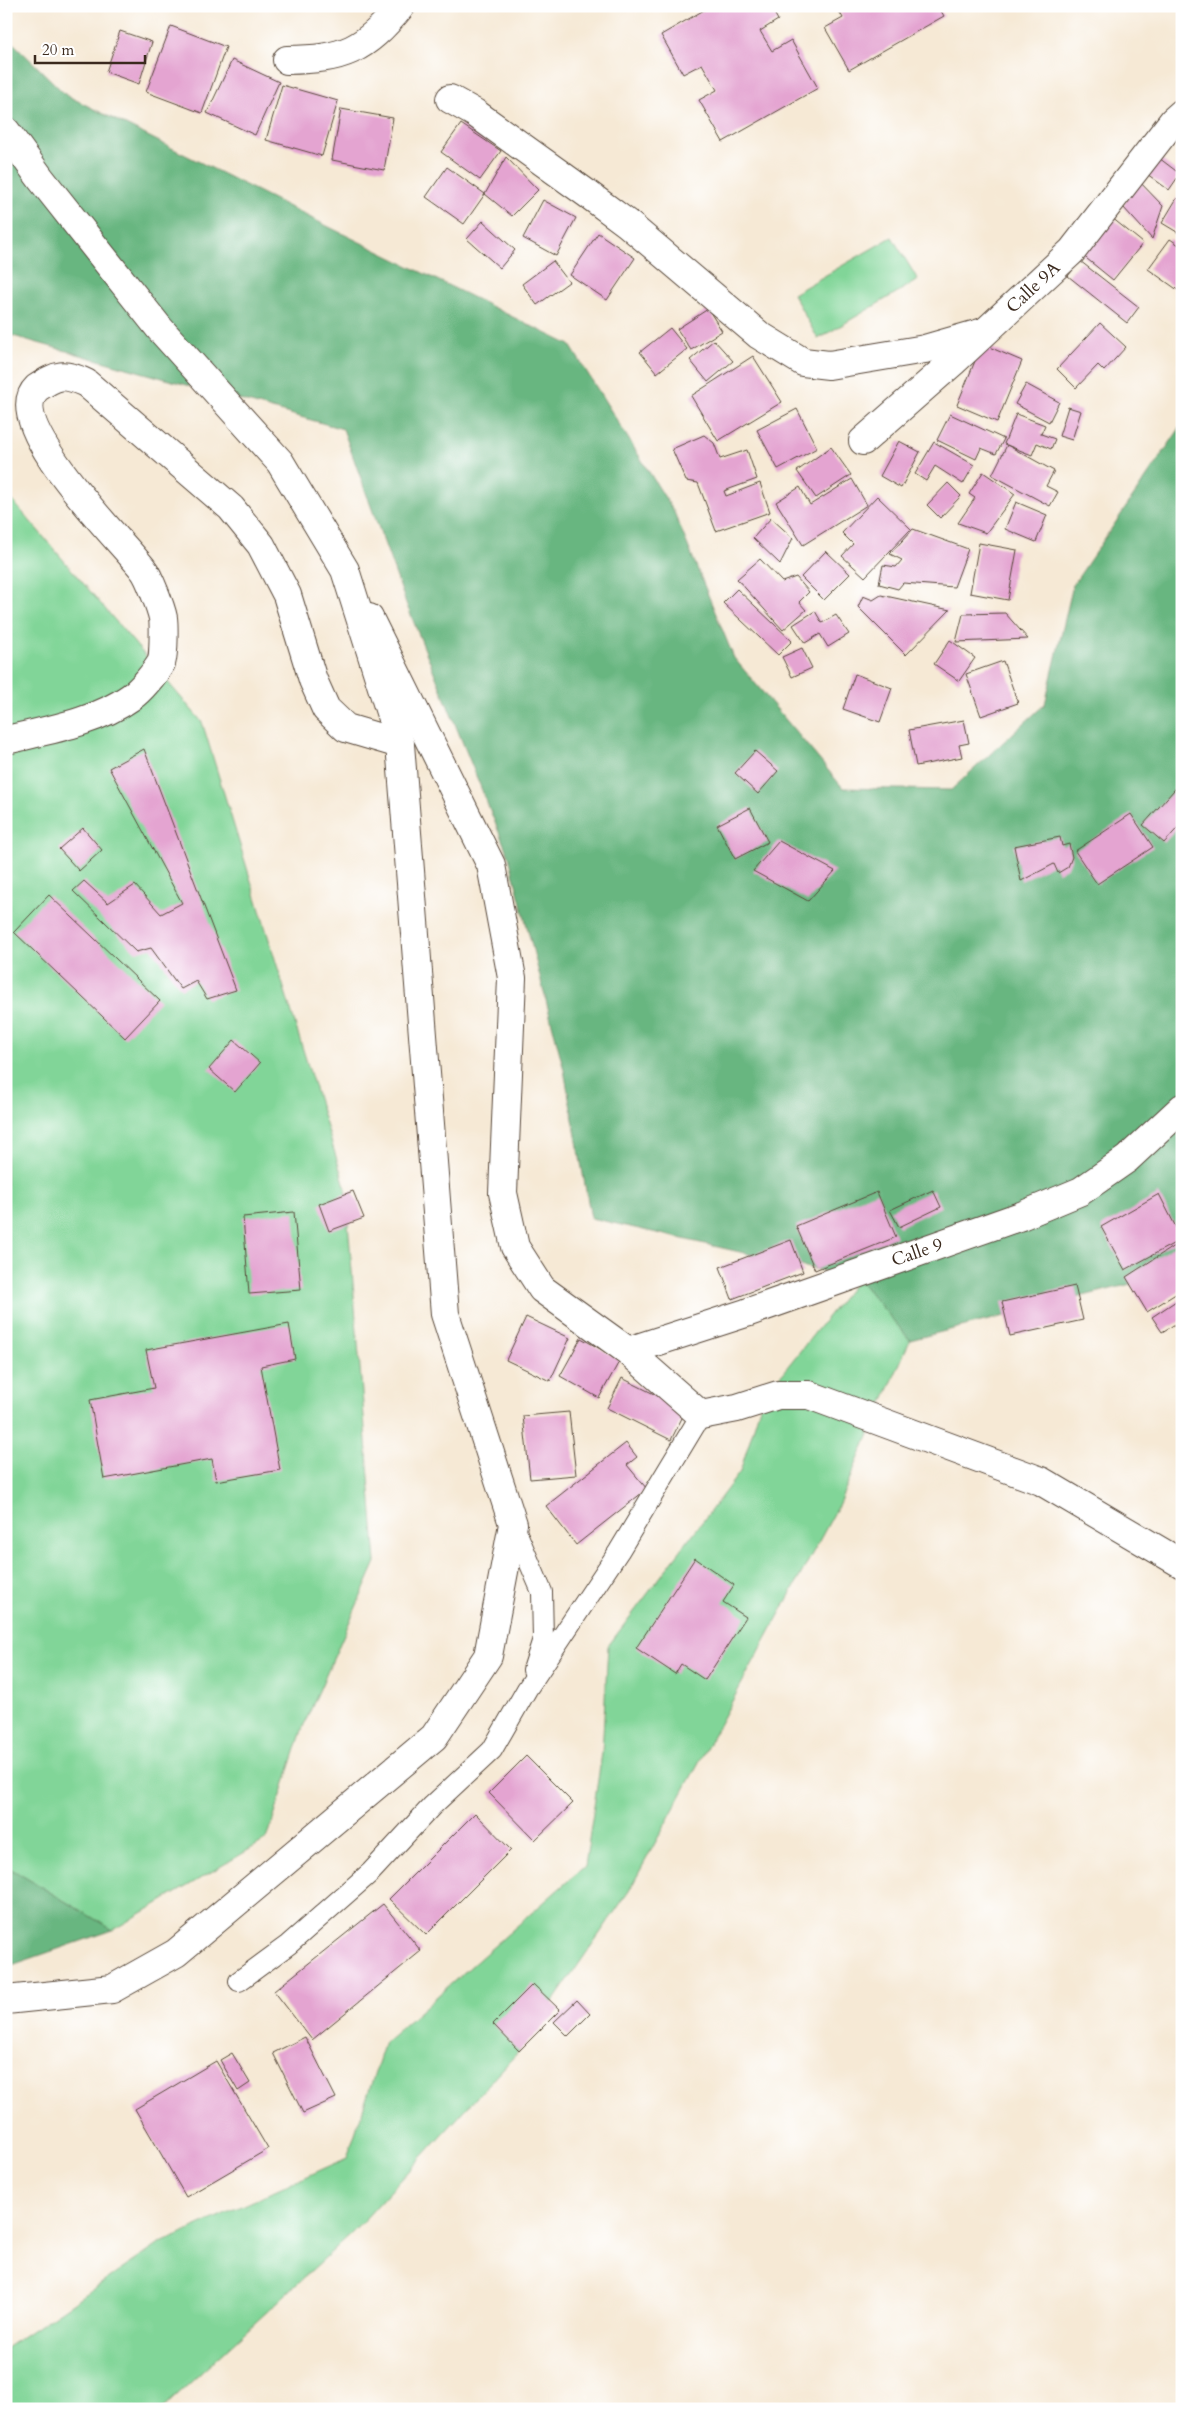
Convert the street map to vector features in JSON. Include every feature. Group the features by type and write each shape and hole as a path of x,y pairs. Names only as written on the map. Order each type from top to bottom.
{"street":[{"path":"287,60 324,59 354,49 383,28 400,6"},
{"path":"450,99 482,117 628,224 759,335 802,362 829,365 925,348 984,332"},
{"name":"Calle 9A","path":"862,441 1072,251 1173,121 1182,114"},
{"path":"6,131 41,179 160,329 280,462 345,570 491,865 512,978 504,1193 515,1247 542,1289 628,1351 702,1415 737,1408 778,1395 809,1395 1041,1481 1182,1564"},
{"path":"6,740 87,720 132,697 162,662 163,617 144,570 40,453 28,429 24,407 32,391 48,380 68,375 86,382 230,508 261,545 288,595 313,680 326,709 346,728 400,744"},
{"path":"6,2000 112,1989 176,1953 434,1737 488,1656 514,1524 445,1314 400,744 345,570"},
{"name":"Calle 9","path":"628,1351 746,1313 1021,1216 1081,1191 1127,1159 1182,1108"}],"lane":[{"path":"239,1981 288,1945 371,1872 432,1806 492,1750 527,1689 619,1551 702,1415"},
{"path":"514,1524 542,1592 543,1639 527,1689"}],"green space":[{"path":"6,36 66,95 570,345 674,512 734,658 843,788 951,790 1045,704 1073,585 1182,425 1182,1271 910,1340 858,1279 591,1218 564,1070 509,857 406,603 343,429 6,334"},
{"path":"892,237 918,280 818,339 793,294"},
{"path":"6,493 202,722 345,1186 376,1562 303,1727 267,1839 113,1930 6,1866"},
{"path":"858,1279 910,1340 837,1508 629,1891 519,2051 354,2231 162,2409 6,2409 6,2348 161,2243 347,2158 385,2042 585,1866 602,1753 608,1646 740,1472 763,1397"},
{"path":"6,1866 113,1930 6,1967"}],"building":[{"path":"711,6 770,6 778,20 760,31 772,51 791,40 818,88 723,142 699,100 717,90 702,64 683,74 661,35"},
{"path":"836,6 938,6 944,16 849,70 825,28 843,18"},
{"path":"171,26 226,47 202,113 146,92"},
{"path":"120,31 152,42 139,84 106,72"},
{"path":"232,60 279,82 255,135 207,113"},
{"path":"282,85 338,101 322,156 266,140"},
{"path":"341,109 393,118 384,170 332,160"},
{"path":"1182,121 1182,145 1170,134"},
{"path":"461,124 501,151 480,180 441,152"},
{"path":"506,157 538,190 512,216 485,194"},
{"path":"1159,158 1180,174 1169,190 1147,174"},
{"path":"447,167 485,194 464,224 426,197"},
{"path":"1136,178 1163,206 1152,239 1123,207"},
{"path":"1177,198 1182,201 1182,235 1162,223"},
{"path":"543,200 576,218 556,256 523,238"},
{"path":"1106,213 1143,243 1113,280 1076,250"},
{"path":"483,221 515,250 500,268 467,239"},
{"path":"598,233 635,258 607,300 570,275"},
{"path":"1170,239 1182,247 1182,293 1148,269"},
{"path":"553,261 569,282 537,305 522,284"},
{"path":"1080,261 1139,307 1127,323 1068,276"},
{"path":"708,309 722,331 691,350 677,329"},
{"path":"1100,323 1126,347 1104,371 1098,365 1076,388 1057,369"},
{"path":"670,328 687,349 657,373 640,352"},
{"path":"714,340 733,361 708,382 690,360"},
{"path":"982,344 1022,361 997,422 957,405"},
{"path":"753,356 782,402 718,441 691,396"},
{"path":"1026,384 1059,402 1049,422 1015,404"},
{"path":"1068,407 1081,411 1072,440 1059,436"},
{"path":"797,409 817,448 778,469 757,430"},
{"path":"950,414 1004,439 996,454 981,448 976,459 937,440"},
{"path":"1016,414 1045,425 1041,434 1055,439 1051,449 1037,443 1032,455 1004,444"},
{"path":"704,435 714,443 720,459 747,450 757,479 724,491 726,496 760,483 770,512 716,531 698,483 686,481 672,449"},
{"path":"899,441 920,452 901,488 880,476"},
{"path":"934,442 974,465 963,484 935,466 926,481 915,474"},
{"path":"1007,445 1054,471 1046,486 1058,492 1050,506 992,475"},
{"path":"831,447 851,475 816,498 797,471"},
{"path":"983,472 1015,494 986,533 958,523 975,498 969,494"},
{"path":"852,479 867,505 803,545 776,502 800,487 810,505"},
{"path":"948,483 961,496 940,518 927,505"},
{"path":"877,496 911,529 865,577 842,556 853,544 842,533"},
{"path":"1016,502 1047,515 1036,542 1005,529"},
{"path":"771,518 793,538 780,564 753,538"},
{"path":"913,529 968,549 954,587 903,583 898,589 879,584 883,565 896,567 902,560 890,554"},
{"path":"979,543 1017,550 1008,600 970,593"},
{"path":"826,551 850,574 824,600 801,577"},
{"path":"760,559 782,582 796,577 809,592 799,602 806,610 783,630 737,579"},
{"path":"737,589 792,641 778,655 723,603"},
{"path":"881,595 950,610 906,655 858,607 863,596 873,600"},
{"path":"815,611 822,623 836,615 849,634 828,647 820,634 805,643 793,625"},
{"path":"1005,613 1028,639 956,642 963,614"},
{"path":"950,640 975,658 959,681 934,664"},
{"path":"802,648 812,668 792,677 782,657"},
{"path":"1003,661 1018,703 981,716 966,674"},
{"path":"855,674 892,688 880,722 843,709"},
{"path":"964,720 969,743 959,745 962,757 916,766 909,730"},
{"path":"144,749 236,990 207,999 196,981 181,989 151,948 136,952 73,891 84,881 108,903 135,885 161,914 182,903 109,768"},
{"path":"755,751 778,771 758,794 735,773"},
{"path":"1182,781 1182,823 1164,843 1143,825"},
{"path":"750,808 768,842 735,859 717,825"},
{"path":"1131,814 1153,847 1097,884 1075,851"},
{"path":"83,828 102,850 79,871 59,849"},
{"path":"1060,837 1062,846 1069,844 1072,857 1068,867 1058,873 1054,864 1021,881 1014,846"},
{"path":"779,841 835,871 808,901 753,871"},
{"path":"49,895 160,1001 125,1038 14,932"},
{"path":"234,1040 260,1063 235,1092 209,1069"},
{"path":"933,1190 941,1207 899,1227 890,1210"},
{"path":"353,1191 364,1218 329,1231 319,1204"},
{"path":"877,1192 896,1237 815,1270 796,1226"},
{"path":"1159,1194 1182,1239 1125,1270 1101,1227"},
{"path":"294,1212 301,1290 249,1294 243,1217"},
{"path":"791,1240 803,1272 732,1299 720,1267"},
{"path":"1174,1246 1182,1258 1182,1290 1147,1312 1126,1277"},
{"path":"1075,1286 1083,1320 1010,1336 1002,1302"},
{"path":"1179,1299 1182,1303 1182,1320 1162,1332 1152,1317"},
{"path":"526,1317 570,1338 550,1381 506,1360"},
{"path":"289,1324 295,1359 261,1366 280,1470 216,1481 212,1459 104,1479 90,1400 154,1388 146,1350"},
{"path":"581,1338 620,1360 599,1398 560,1376"},
{"path":"622,1378 686,1410 671,1440 607,1408"},
{"path":"569,1412 576,1475 530,1479 523,1416"},
{"path":"626,1443 637,1457 627,1465 647,1489 576,1545 546,1506"},
{"path":"695,1558 734,1585 723,1602 746,1617 705,1680 681,1664 675,1674 636,1648"},
{"path":"526,1756 573,1803 535,1840 489,1793"},
{"path":"475,1813 511,1850 426,1935 389,1899"},
{"path":"383,1904 421,1951 312,2040 274,1991"},
{"path":"533,1984 560,2010 519,2051 493,2024"},
{"path":"577,2000 590,2014 568,2036 554,2022"},
{"path":"305,2037 336,2098 303,2113 273,2053"},
{"path":"232,2053 250,2083 238,2091 220,2060"},
{"path":"216,2061 268,2149 186,2197 135,2109"}]}
